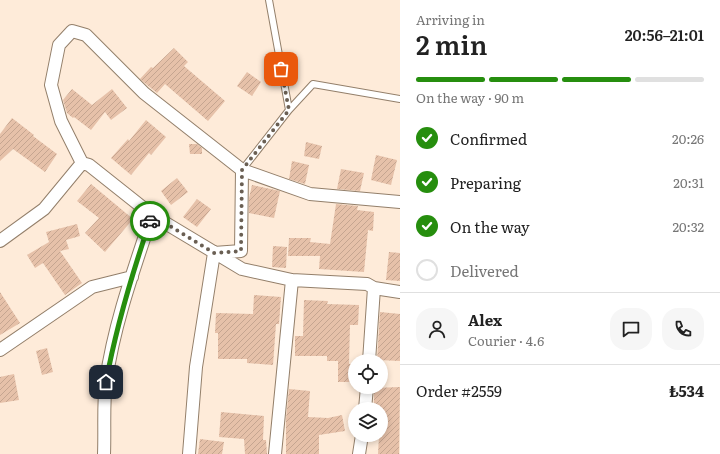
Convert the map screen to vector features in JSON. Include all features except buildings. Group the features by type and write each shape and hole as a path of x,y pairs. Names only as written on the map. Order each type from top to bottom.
{"street":[{"path":"82,164 61,121 51,85 59,45 72,31 86,35 144,93 242,170 310,194 400,202"},
{"path":"82,164 89,165 152,215 242,269 292,280 367,284 374,288 400,292"},
{"path":"0,241 44,209 82,164"},
{"path":"214,253 241,251 242,170"},
{"path":"104,454 106,382 113,344 132,277 152,215"},
{"path":"189,454 196,367 214,253"},
{"path":"0,350 92,287 132,277"},
{"path":"275,454 292,280"},
{"path":"369,354 374,288"},
{"path":"359,454 361,442"}],"lane":[{"path":"269,0 289,110"},
{"path":"242,170 289,110 313,84 400,99"}],"way so far":[{"path":"150,221 152,215 214,253 241,251 242,170 289,110 281,69"}],"route":[{"path":"106,382 113,344 150,221"}]}
